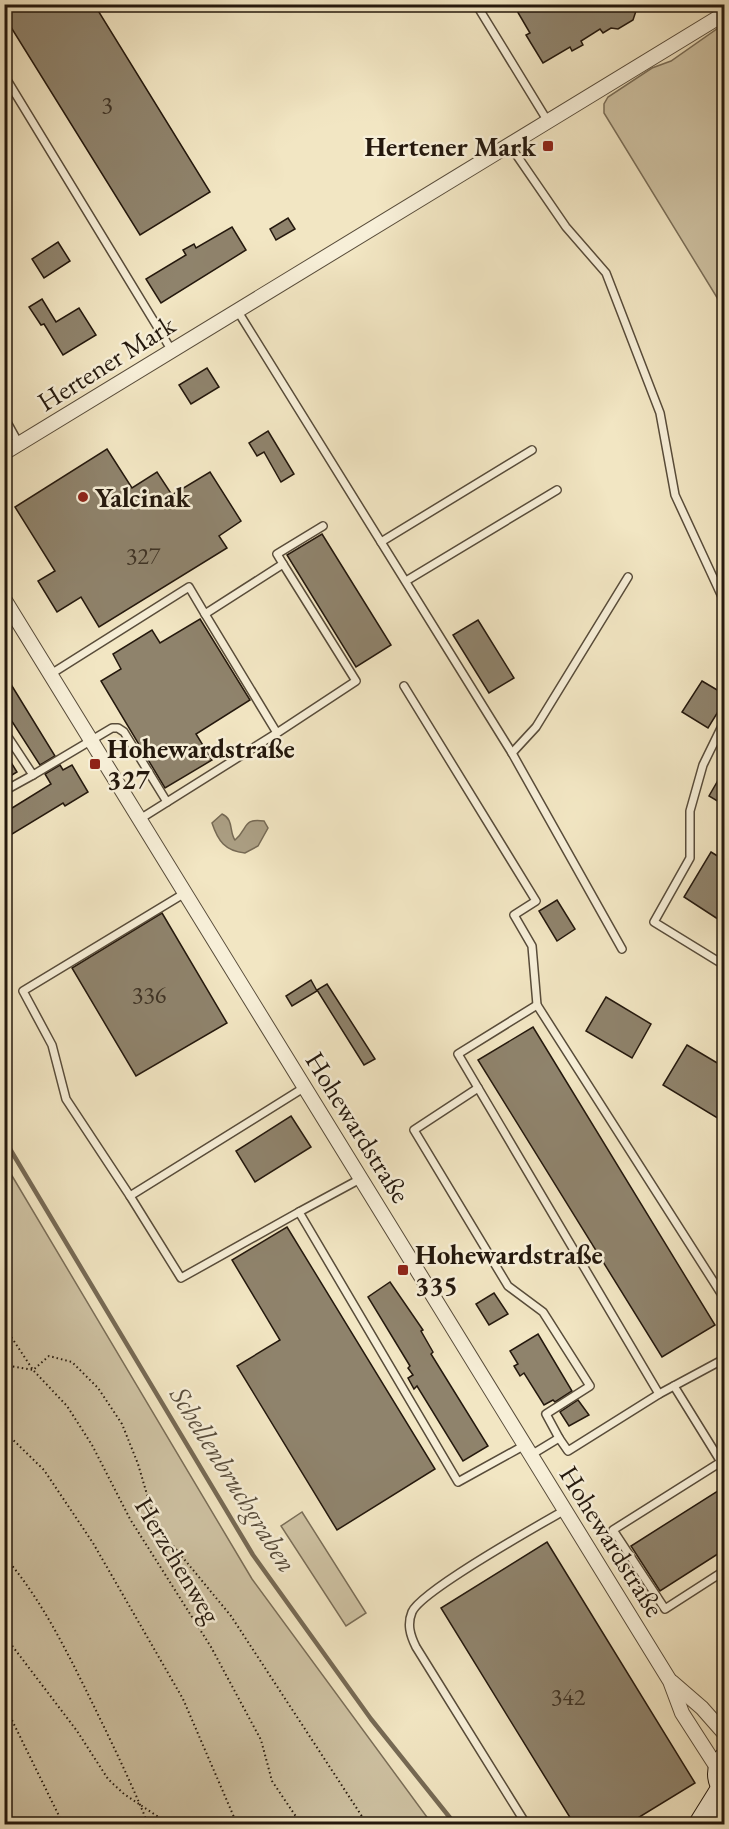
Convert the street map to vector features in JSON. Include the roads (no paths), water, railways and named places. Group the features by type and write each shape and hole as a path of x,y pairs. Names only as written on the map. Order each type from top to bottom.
{"main road":[{"path":"699,1824 722,1776"},
{"path":"717,1824 724,1812"}],"street":[{"name":"Hertener Mark","path":"4,453 724,14"},
{"name":"Hohewardstraße","path":"6,602 670,1681 682,1713 722,1776"},
{"name":"Hohewardstraße","path":"670,1681 702,1708 724,1733"}],"lane":[{"path":"476,4 547,120"},
{"path":"4,75 172,351"},
{"path":"508,144 566,227 606,273 660,413 675,495 724,601"},
{"path":"237,310 512,753 622,949"},
{"path":"4,417 19,444"},
{"path":"381,542 532,450"},
{"path":"406,582 556,490"},
{"path":"140,819 356,681 277,554 323,526"},
{"path":"205,614 283,564"},
{"path":"512,753 536,727 628,578"},
{"path":"51,674 189,586 277,733"},
{"path":"404,686 536,901 514,915 532,946 537,1005 724,1298"},
{"path":"724,722 703,765 690,811 690,858 654,922 724,965"},
{"path":"4,791 112,728 118,728 124,732 167,802"},
{"path":"4,731 33,775"},
{"path":"185,893 23,992 52,1046 66,1099 181,1278 362,1178"},
{"path":"537,1005 458,1054 659,1394"},
{"path":"130,1196 305,1087"},
{"path":"478,1088 414,1130 508,1286 543,1312 590,1386 546,1414 568,1451 659,1394 724,1359"},
{"path":"299,1212 458,1482 559,1438"},
{"path":"674,1386 723,1461 613,1530 665,1608 724,1571"},
{"path":"526,1824 416,1647 409,1626 412,1611 419,1602 465,1570 565,1510"}],"waterway":[{"name":"Schellenbruchgraben","path":"4,1139 253,1555 371,1719 455,1824"}],"place":[{"name":"Hertener Mark","path":"548,146"},
{"name":"Yalcinak","path":"83,497"},
{"name":"Hohewardstraße 327","path":"95,764"},
{"name":"Hohewardstraße 335","path":"403,1270"}]}
